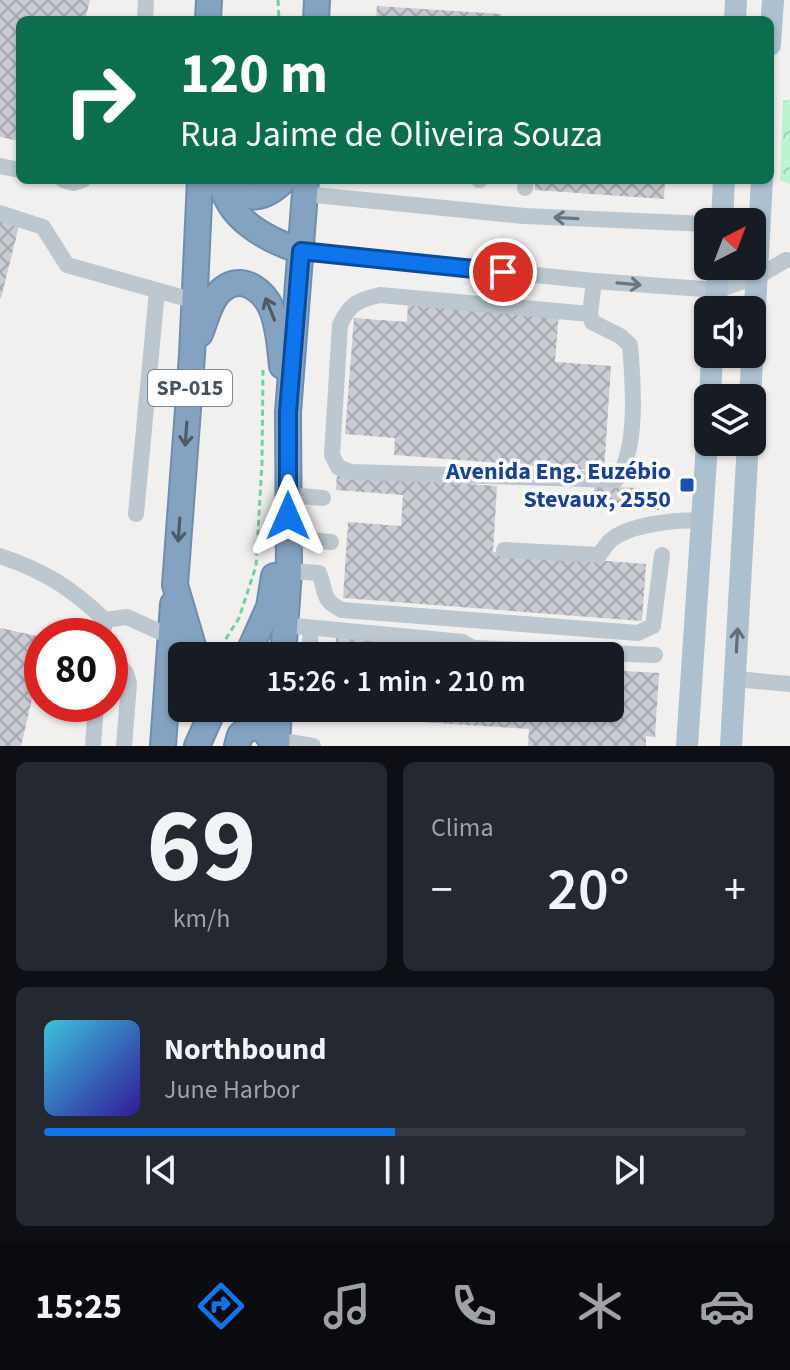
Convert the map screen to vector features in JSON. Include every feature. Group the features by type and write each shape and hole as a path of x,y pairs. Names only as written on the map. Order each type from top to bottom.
{"highway":[{"name":"SP-015","path":"192,642 175,585 192,355 200,184"},
{"path":"222,186 253,198 274,190 280,184"},
{"path":"222,186 255,231 267,239 301,251"},
{"path":"284,642 289,571 288,412 306,187"},
{"path":"192,355 213,303 223,289 234,284 257,288 267,298 274,314 288,412"},
{"path":"253,642 269,607 288,495"},
{"path":"163,746 175,585"},
{"path":"197,746 208,722"},
{"path":"218,722 226,746"},
{"path":"276,744 281,722"},
{"path":"237,746 240,735 252,726 264,730 276,744"}],"main road":[{"path":"723,208 724,184"},
{"path":"759,208 762,184"},
{"path":"751,384 757,280"},
{"path":"687,746 706,456"},
{"path":"731,746 747,456"}],"street":[{"path":"306,187 524,216 694,223"},
{"path":"0,213 43,227 67,265 195,301"},
{"path":"766,246 788,260 766,272"},
{"path":"301,251 594,281 694,297"},
{"path":"723,296 752,280"},
{"path":"590,314 380,295 358,301 347,309 340,325 332,455 338,467 350,472 616,480 622,472 628,450 634,392 630,345 620,336 592,322 594,281"},
{"path":"136,514 157,291"},
{"path":"288,495 323,498"},
{"path":"504,550 599,555 611,540 632,530 680,519 702,521"},
{"path":"289,538 331,542"},
{"path":"289,571 319,573 324,595 330,604 342,610 638,633 653,626 662,555"},
{"path":"0,556 32,567 74,590 96,618"},
{"path":"125,618 171,637"},
{"path":"285,625 463,642 473,648 655,655"},
{"path":"310,642 311,628"},
{"path":"735,679 790,684"},
{"path":"93,746 95,722"},
{"path":"124,746 126,722"},
{"path":"276,744 313,746"}],"path":[{"path":"224,642 239,618 256,566 262,463 263,358"}],"green space":[{"path":"790,99 790,184 780,180 783,101"}],"building":[{"path":"0,0 90,0 86,16 16,16 16,140 0,137"},
{"path":"377,6 501,14 501,16 376,16"},
{"path":"535,184 665,184 664,199 535,190"},
{"path":"0,217 20,222 1,298 0,298"},
{"path":"408,300 559,311 555,362 611,366 604,471 394,455 395,438 345,434 354,318 407,322"},
{"path":"337,474 497,486 493,552 646,564 642,621 343,598 348,522 401,526 403,495 336,490"},
{"path":"594,486 660,489 659,510 593,508"},
{"path":"0,628 24,633 24,722 27,722 21,746 0,746"},
{"path":"336,638 401,642 336,642"},
{"path":"624,671 659,673 655,737 646,736 646,746 528,746 529,729 422,722 624,722"}],"place":[{"name":"Avenida Eng. Euzébio Stevaux, 2550","path":"687,485"}],"route":[{"path":"288,516 288,412 301,251 503,272"}]}
